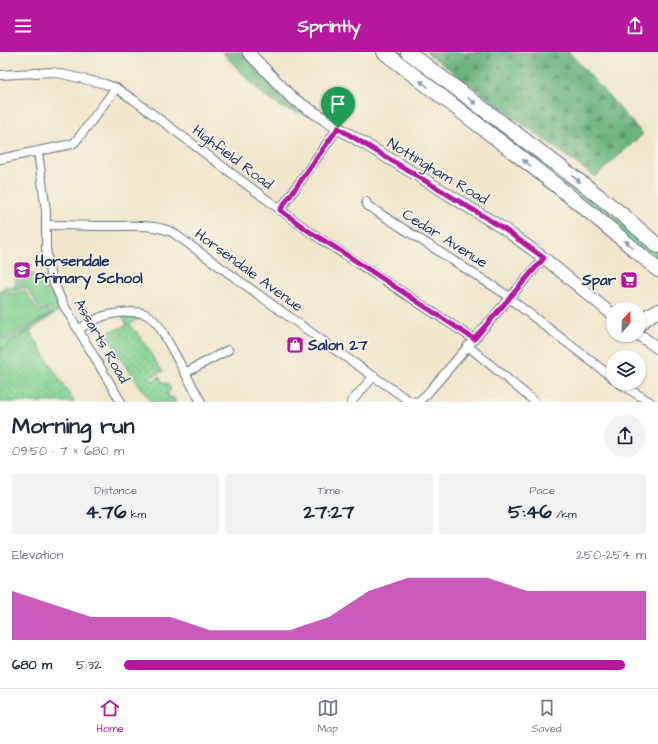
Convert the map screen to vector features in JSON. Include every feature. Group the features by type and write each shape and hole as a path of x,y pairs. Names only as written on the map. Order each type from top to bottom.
{"highway":[{"path":"384,52 576,201 658,270"},
{"path":"408,52 587,187 624,216 658,246"},
{"path":"646,318 658,311"}],"street":[{"name":"Nottingham Road","path":"248,52 292,98 338,128 504,229 544,258 606,309"},
{"name":"Highfield Road","path":"0,75 53,72 116,88 310,232 474,339"},
{"path":"0,160 74,143 116,88"},
{"path":"280,210 338,128"},
{"name":"Assarts Road","path":"38,152 46,211 46,248 50,274 63,304 122,402"},
{"name":"Cedar Avenue","path":"366,202 368,206 509,298 606,373"},
{"name":"Horsendale Avenue","path":"46,225 150,226 162,228 172,232 405,398 415,402"},
{"path":"415,402 419,401 423,397 544,258"},
{"path":"79,329 112,314 145,314 153,319 158,325 201,402"},
{"path":"646,340 658,348"},
{"path":"468,346 535,402"},
{"path":"185,373 228,350"},
{"path":"351,402 374,376"},
{"path":"630,390 650,402"}],"green space":[{"path":"222,52 243,52 289,101 309,115 283,108 264,96"},
{"path":"388,52 400,52 479,111 658,250 658,266"},
{"path":"426,52 569,52 643,134 595,177"},
{"path":"35,274 44,290 50,288 60,310 0,351 0,338 9,340 52,314 48,307 41,311 27,288 24,289 21,278"},
{"path":"15,279 19,279 22,289 0,294 0,290 4,289 4,287 16,286"},
{"path":"25,291 40,313 47,309 50,314 8,338 0,336 0,296"},
{"path":"139,315 140,318 130,324 163,371 149,378 151,381 159,376 163,383 167,383 171,390 167,392 170,398 173,397 176,402 151,402 107,338 110,337 106,332 127,325 122,317"},
{"path":"30,330 74,402 0,402 0,351"}],"place":[{"name":"Horsendale Primary School","path":"22,270"},
{"name":"Spar","path":"629,280"},
{"name":"Salon 27","path":"295,345"}],"route":[{"path":"338,128 504,229 544,258 474,339 310,232 280,210 338,128"}]}
